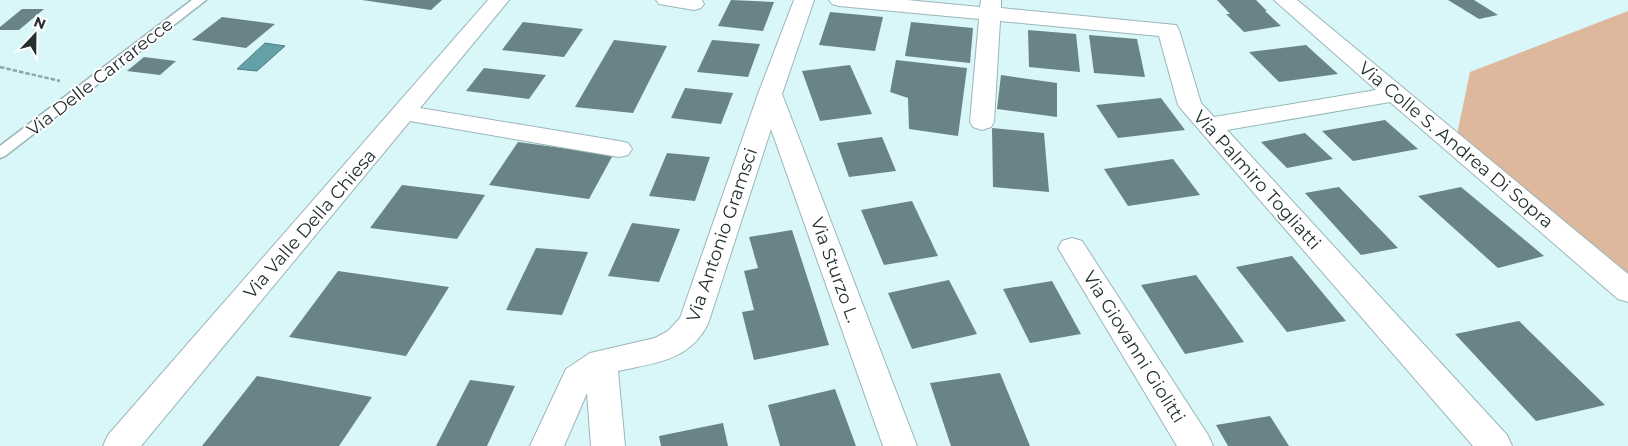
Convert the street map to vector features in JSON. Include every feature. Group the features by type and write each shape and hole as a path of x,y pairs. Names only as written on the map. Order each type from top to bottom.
{"street":[{"name":"Via Valle Della Chiesa","path":"120,446 405,113 499,0"},
{"path":"666,0 694,4"},
{"name":"Via Antonio Gramsci","path":"547,446 577,379 600,362 662,349 680,340 693,324 770,94 804,0"},
{"path":"839,0 990,6 982,122"},
{"name":"Via Colle S. Andrea Di Sopra","path":"1284,0 1628,291"},
{"name":"Via Palmiro Togliatti","path":"990,6 1168,30 1190,104 1207,126 1495,446"},
{"name":"Via Sturzo L.","path":"770,94 900,446"},
{"path":"1207,126 1397,94"},
{"path":"405,113 619,149"},
{"name":"Via Giovanni Giolitti","path":"1072,248 1196,446"},
{"path":"600,362 608,446"}],"lane":[{"name":"Via Delle Carrarecce","path":"0,154 200,0"}],"path":[{"path":"0,67 87,87"}],"shaded area":[{"path":"1628,11 1628,291 1455,144 1470,72"}],"water":[{"path":"265,43 285,46 257,71 237,69"}],"building":[{"path":"362,0 442,0 431,10"},
{"path":"731,0 774,2 763,31 718,26"},
{"path":"1217,0 1256,0 1281,26 1244,32 1226,14 1230,14"},
{"path":"1448,0 1474,0 1498,15 1479,19"},
{"path":"22,9 44,9 19,30 0,30 0,27"},
{"path":"830,12 883,17 875,51 819,45"},
{"path":"222,17 275,24 246,48 192,40"},
{"path":"523,22 583,29 564,57 502,50"},
{"path":"911,22 973,28 970,63 905,56"},
{"path":"1028,30 1076,34 1080,72 1029,67"},
{"path":"1089,35 1137,39 1145,77 1094,73"},
{"path":"614,40 667,46 633,113 575,107"},
{"path":"712,40 760,44 748,77 697,72"},
{"path":"1306,45 1338,74 1279,82 1249,52"},
{"path":"144,57 176,61 160,75 127,71"},
{"path":"896,60 967,68 958,136 909,129 908,98 890,92"},
{"path":"850,65 872,114 820,121 802,71"},
{"path":"484,68 546,75 529,99 466,91"},
{"path":"1001,75 1057,83 1057,117 997,109"},
{"path":"685,88 733,93 721,124 671,118"},
{"path":"1161,98 1185,130 1118,138 1096,105"},
{"path":"1385,120 1418,149 1353,161 1322,131"},
{"path":"992,128 1044,133 1049,192 993,187"},
{"path":"1305,133 1333,159 1287,168 1261,142"},
{"path":"882,137 896,171 849,177 837,143"},
{"path":"518,142 613,155 589,199 489,185"},
{"path":"667,153 710,157 695,201 649,196"},
{"path":"1173,159 1200,195 1128,206 1104,169"},
{"path":"402,185 485,195 457,239 370,228"},
{"path":"1339,187 1398,248 1361,255 1305,193"},
{"path":"1461,187 1544,256 1498,268 1418,196"},
{"path":"912,201 938,256 884,265 861,210"},
{"path":"632,223 680,229 659,282 608,276"},
{"path":"792,230 829,345 754,360 742,312 754,310 744,271 758,268 749,237"},
{"path":"536,248 588,252 562,315 506,310"},
{"path":"1292,256 1346,321 1287,332 1236,267"},
{"path":"338,271 449,287 406,356 289,337"},
{"path":"1196,275 1244,342 1185,354 1141,285"},
{"path":"949,280 977,334 912,349 888,293"},
{"path":"1052,281 1081,334 1030,343 1003,289"},
{"path":"1519,321 1605,405 1536,421 1455,334"},
{"path":"1000,373 1030,446 951,446 930,383"},
{"path":"257,376 372,397 339,446 202,446"},
{"path":"470,380 515,386 487,446 436,446"},
{"path":"835,389 856,446 780,446 768,405"},
{"path":"1270,416 1289,446 1228,446 1216,425"},
{"path":"723,423 728,446 661,446 659,436"}]}
